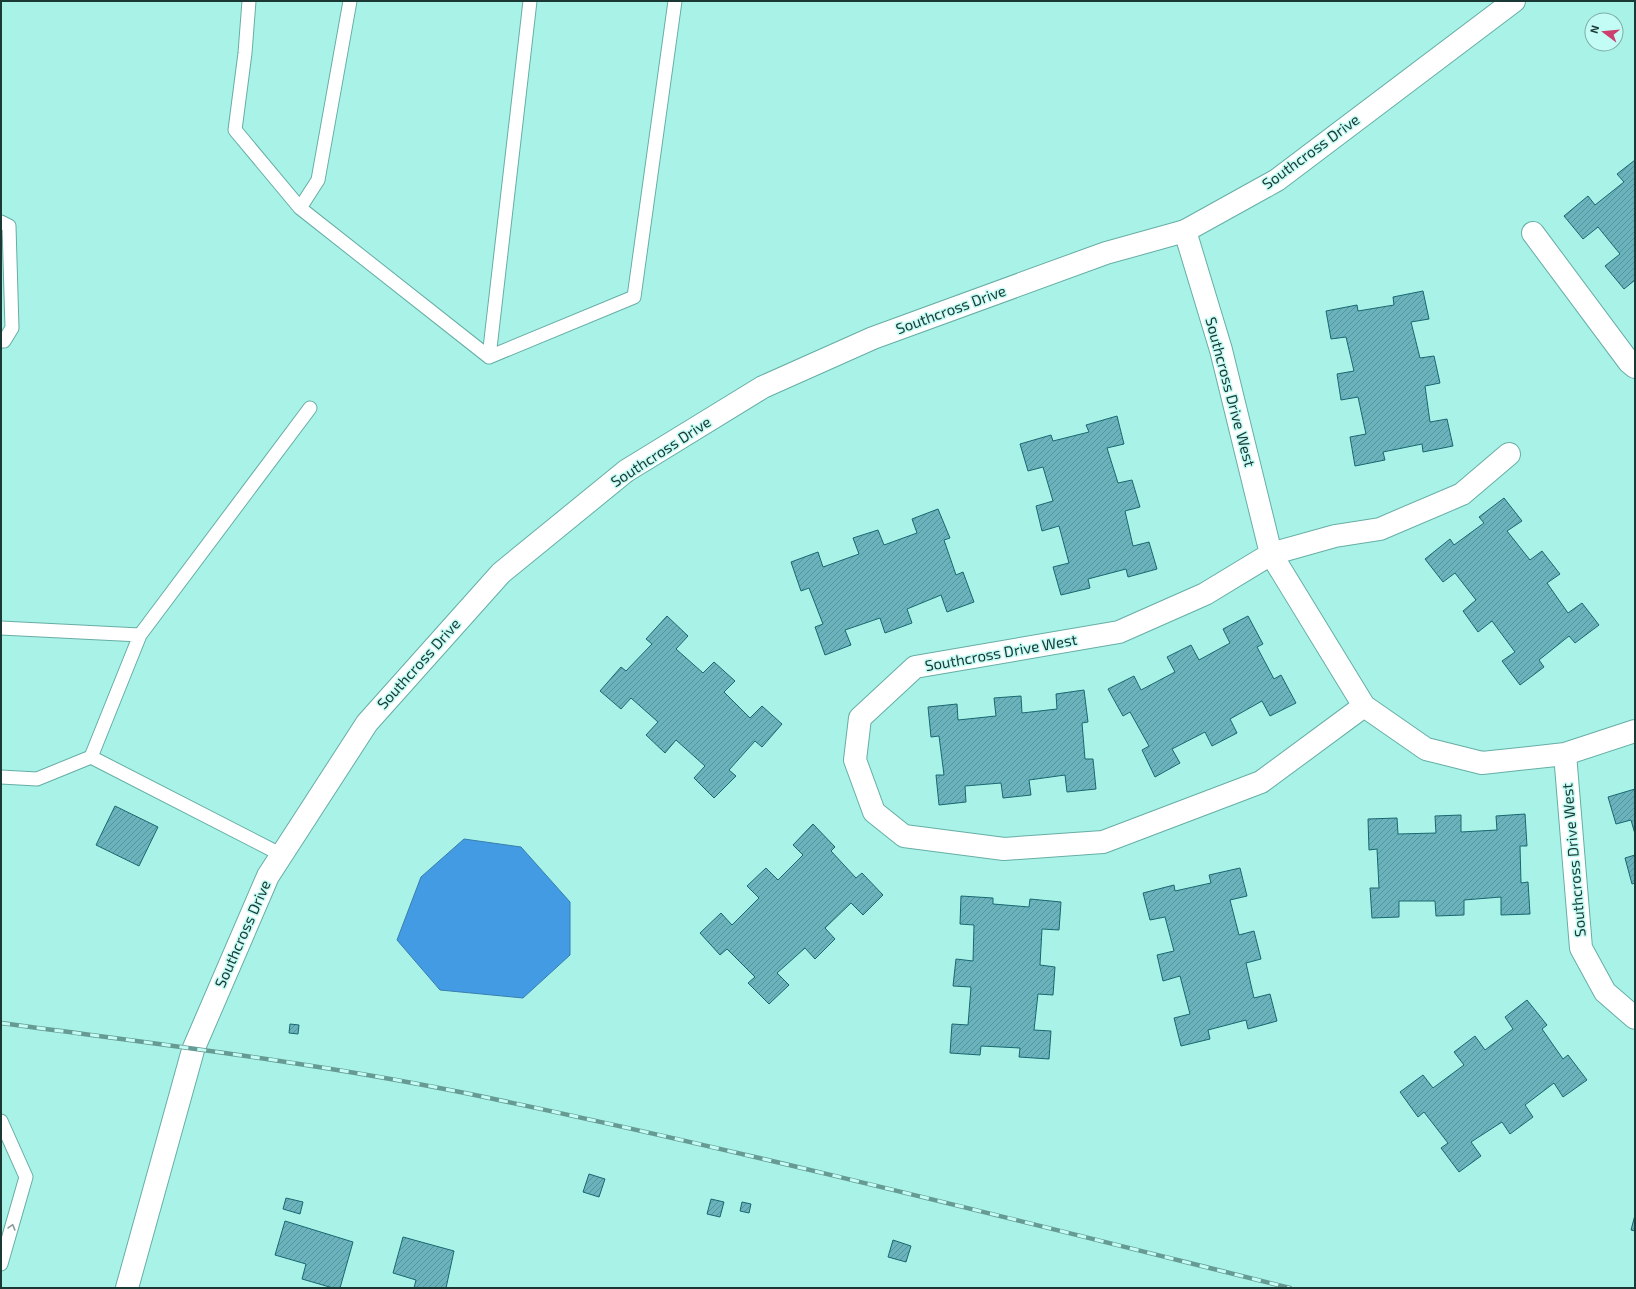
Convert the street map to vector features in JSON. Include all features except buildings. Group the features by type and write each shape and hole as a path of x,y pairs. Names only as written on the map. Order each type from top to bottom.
{"street":[{"name":"Southcross Drive","path":"127,1288 193,1050 268,876 367,723 501,573 626,471 763,387 873,338 1106,253 1185,231 1276,180 1514,1"},
{"name":"Southcross Drive West","path":"1185,231 1221,350 1271,554 1364,706 1426,749 1482,763 1565,754 1635,731"},
{"path":"1533,232 1629,362 1635,366"},
{"name":"Southcross Drive West","path":"1364,706 1261,782 1103,842 996,848 904,836 874,812 855,760 860,718 915,667 1119,632 1205,594 1271,554 1335,536 1380,529 1462,494 1509,454"},
{"name":"Southcross Drive West","path":"1565,754 1581,948 1605,992 1635,1018"}],"lane":[{"path":"249,1 245,53 235,130 300,208 489,357"},
{"path":"300,208 318,180 350,1"},
{"path":"489,357 530,1"},
{"path":"489,357 634,297 675,1"},
{"path":"1,222 9,226 12,328 4,341 1,341"},
{"path":"1,777 37,779 91,757 140,635 310,408"},
{"path":"1,628 140,635"},
{"path":"91,757 282,855"},
{"path":"1,1121 26,1177 1,1264"}],"water":[{"path":"464,839 521,847 570,902 570,955 523,998 440,990 397,940 421,877"}],"railway":[{"path":"1,1023 292,1063 465,1093 776,1162 982,1211 1290,1288"}]}
